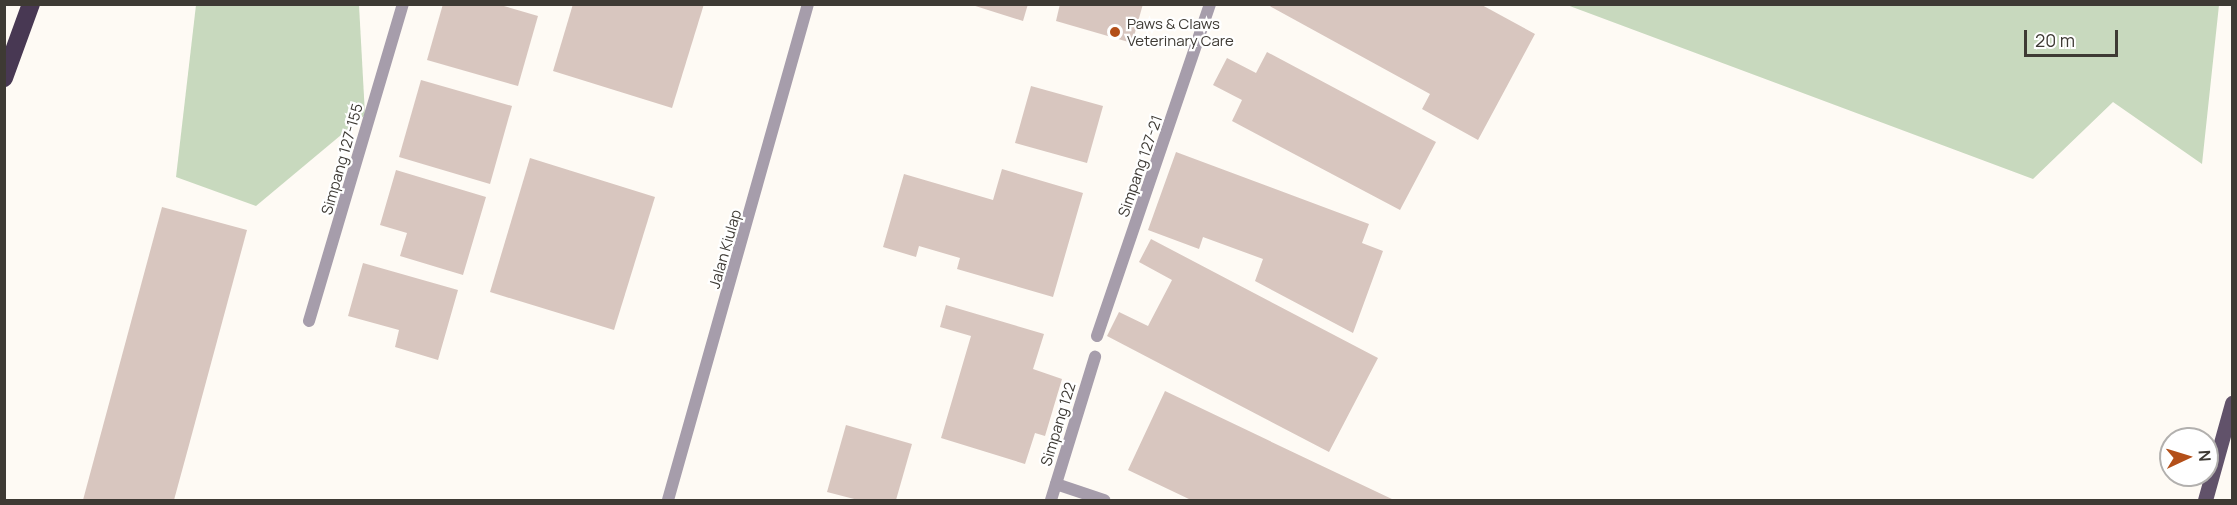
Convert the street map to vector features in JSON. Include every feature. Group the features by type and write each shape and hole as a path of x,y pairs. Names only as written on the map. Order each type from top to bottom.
{"highway":[{"path":"4,78 31,4"}],"main road":[{"path":"2205,501 2232,403"},
{"path":"2221,444 2232,424"}],"street":[{"name":"Simpang 127-155","path":"309,321 403,4"},
{"name":"Jalan Kiulap","path":"668,501 808,4"},
{"name":"Simpang 127-21","path":"1097,336 1210,4"},
{"name":"Simpang 122","path":"1051,501 1095,357"},
{"path":"1056,484 1104,501"}],"green space":[{"path":"196,5 359,5 365,115 256,206 176,177"},
{"path":"1567,5 2219,5 2202,164 2113,102 2033,179"}],"building":[{"path":"443,4 497,4 538,16 518,86 427,60"},
{"path":"573,4 704,4 672,108 553,71"},
{"path":"969,4 1028,4 1023,21"},
{"name":"Paws & Claws Veterinary Care","path":"1060,4 1143,4 1132,43 1056,21"},
{"path":"1266,4 1480,4 1535,34 1478,140 1422,109 1430,94"},
{"path":"1267,52 1436,142 1400,210 1232,121 1242,100 1213,85 1227,58 1256,73"},
{"path":"421,80 512,106 490,184 399,157"},
{"path":"1031,86 1103,106 1087,163 1015,143"},
{"path":"1176,152 1369,224 1362,243 1383,251 1353,333 1255,281 1263,259 1203,237 1199,249 1148,230"},
{"path":"530,158 655,197 614,330 490,292"},
{"path":"1002,169 1083,193 1053,297 957,269 960,258 919,246 916,257 883,247 904,174 993,200"},
{"path":"396,170 486,197 463,275 400,256 407,233 380,225"},
{"path":"162,207 247,230 174,500 83,500"},
{"path":"1151,239 1378,358 1329,452 1107,336 1119,312 1148,326 1172,280 1139,262"},
{"path":"363,263 458,290 438,360 395,347 399,330 348,316"},
{"path":"946,305 1044,334 1033,369 1062,379 1045,436 1035,433 1025,464 941,438 971,336 940,327"},
{"path":"1165,391 1394,500 1191,500 1128,470"},
{"path":"846,425 912,444 896,500 858,500 827,492"}],"place":[{"name":"Paws & Claws Veterinary Care","path":"1115,32"}]}
